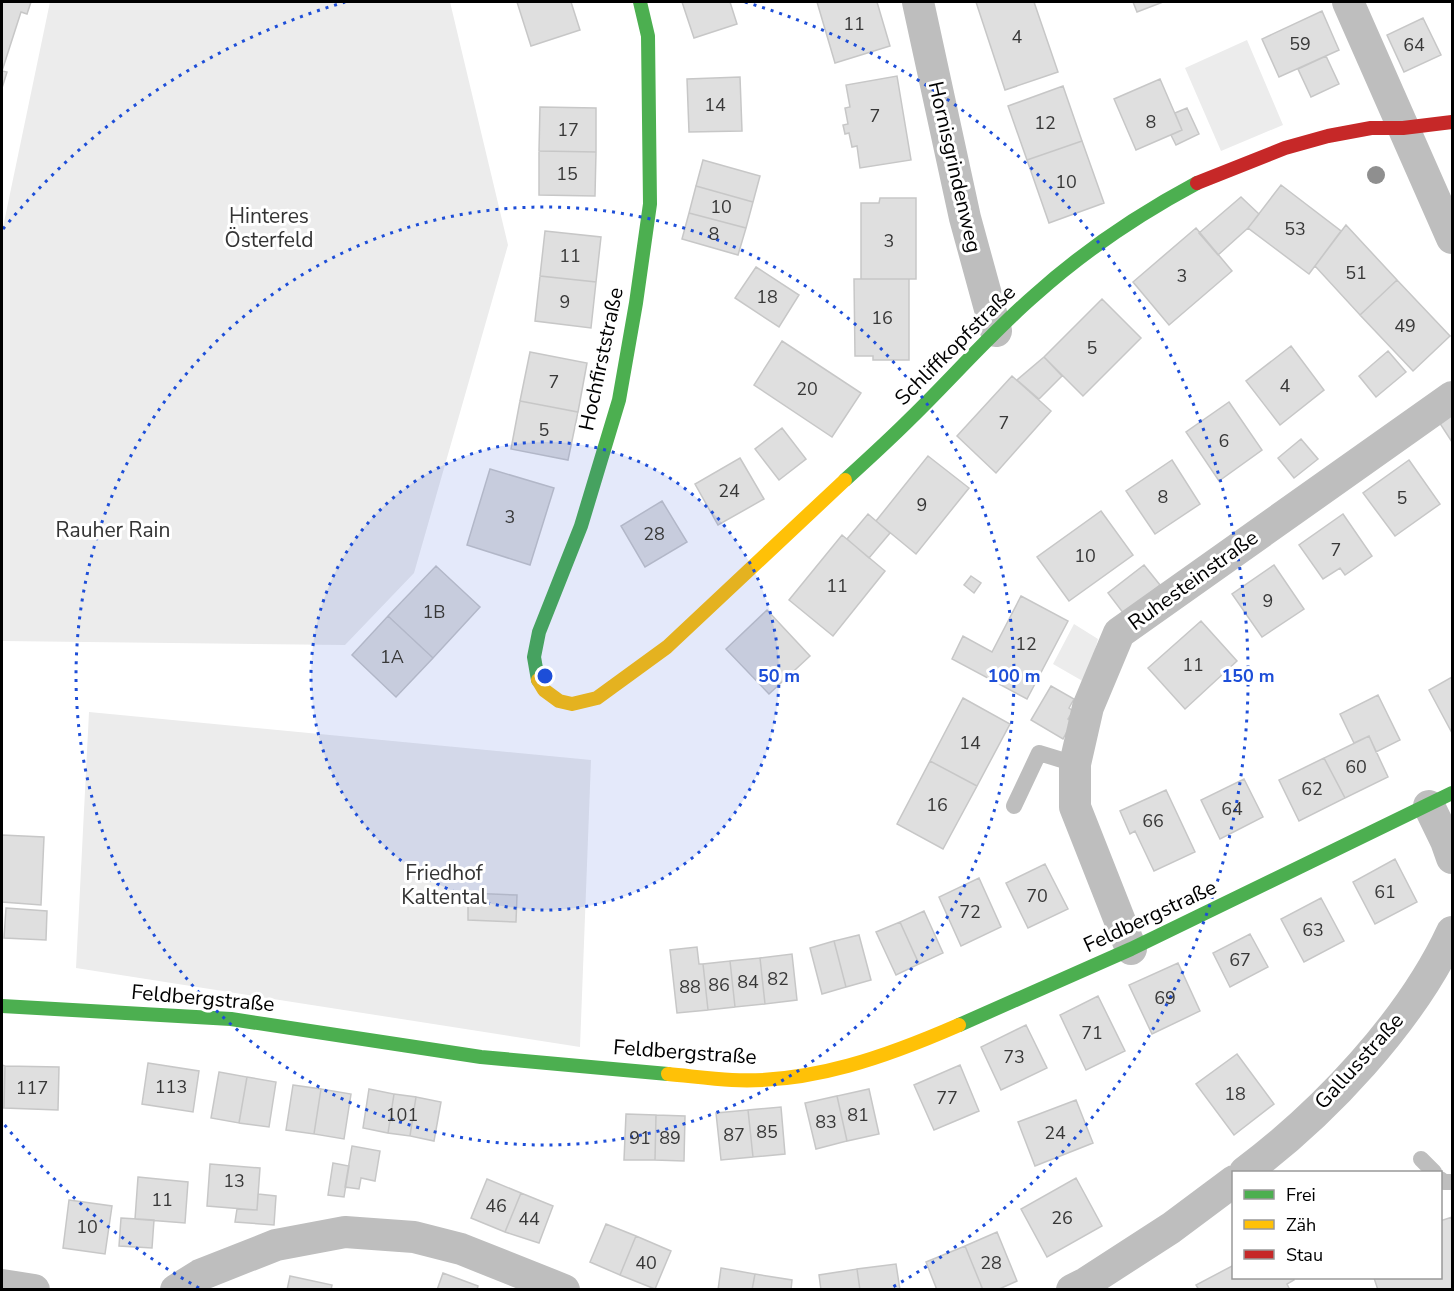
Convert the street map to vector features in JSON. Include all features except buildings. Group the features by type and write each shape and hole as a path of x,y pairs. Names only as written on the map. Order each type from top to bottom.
{"street":[{"name":"Hochfirststraße","path":"597,698 572,704 559,701 544,690 536,675 534,657 539,632 580,526 619,400 636,303 650,204 648,36 640,2"},
{"name":"Hornisgrindenweg","path":"918,2 965,218 996,331"},
{"path":"1348,2 1452,238"},
{"name":"Schliffkopfstraße","path":"597,698 676,639 910,419 996,331 1036,294 1090,250 1196,183 1285,148 1328,136 1371,128 1403,128 1452,122"},
{"name":"Ruhesteinstraße","path":"1131,950 1075,807 1075,764 1088,707 1119,633 1452,397"},
{"path":"1440,800 1446,841 1452,858"},
{"name":"Feldbergstraße","path":"2,1006 231,1019 481,1057 734,1080 784,1078 837,1069 902,1048 1131,950 1440,800"},
{"name":"Gallusstraße","path":"1247,1171 1307,1119 1352,1075 1399,1019 1440,959 1452,932"},
{"path":"1072,1290 1171,1228 1232,1182"},
{"path":"176,1290 200,1275 276,1245 345,1232 414,1238 461,1249 564,1290"},
{"path":"2,1285 34,1290"}],"lane":[{"path":"1014,806 1039,753 1075,764"},
{"path":"1421,1159 1432,1171"}],"green space":[{"name":"Hinteres Österfeld","path":"50,2 450,2 508,245 414,573 345,645 2,641 2,232"},
{"path":"1247,40 1283,125 1221,151 1185,68"},
{"path":"1074,624 1098,639 1086,683 1053,664"},
{"name":"Friedhof Kaltental","path":"89,712 591,760 580,1047 76,968"}],"traffic: fast":[{"path":"538,680 534,657 539,632 581,526 619,400 636,303 650,204 648,36 640,2"},
{"path":"845,480 903,426 1003,324 1054,279 1113,234 1154,207 1197,183"},
{"path":"959,1025 1131,949 1452,793"},
{"path":"2,1006 231,1019 481,1057 668,1074"}],"traffic: slow":[{"path":"538,680 544,690 559,701 572,704 597,698 667,647 845,480"},
{"path":"668,1074 732,1080 762,1080 820,1073 877,1057 959,1025"}],"traffic: jam":[{"path":"1197,183 1285,148 1328,136 1371,128 1403,128 1452,122"}],"park label":[{"name":"Rauher Rain","path":"113,530"}]}
